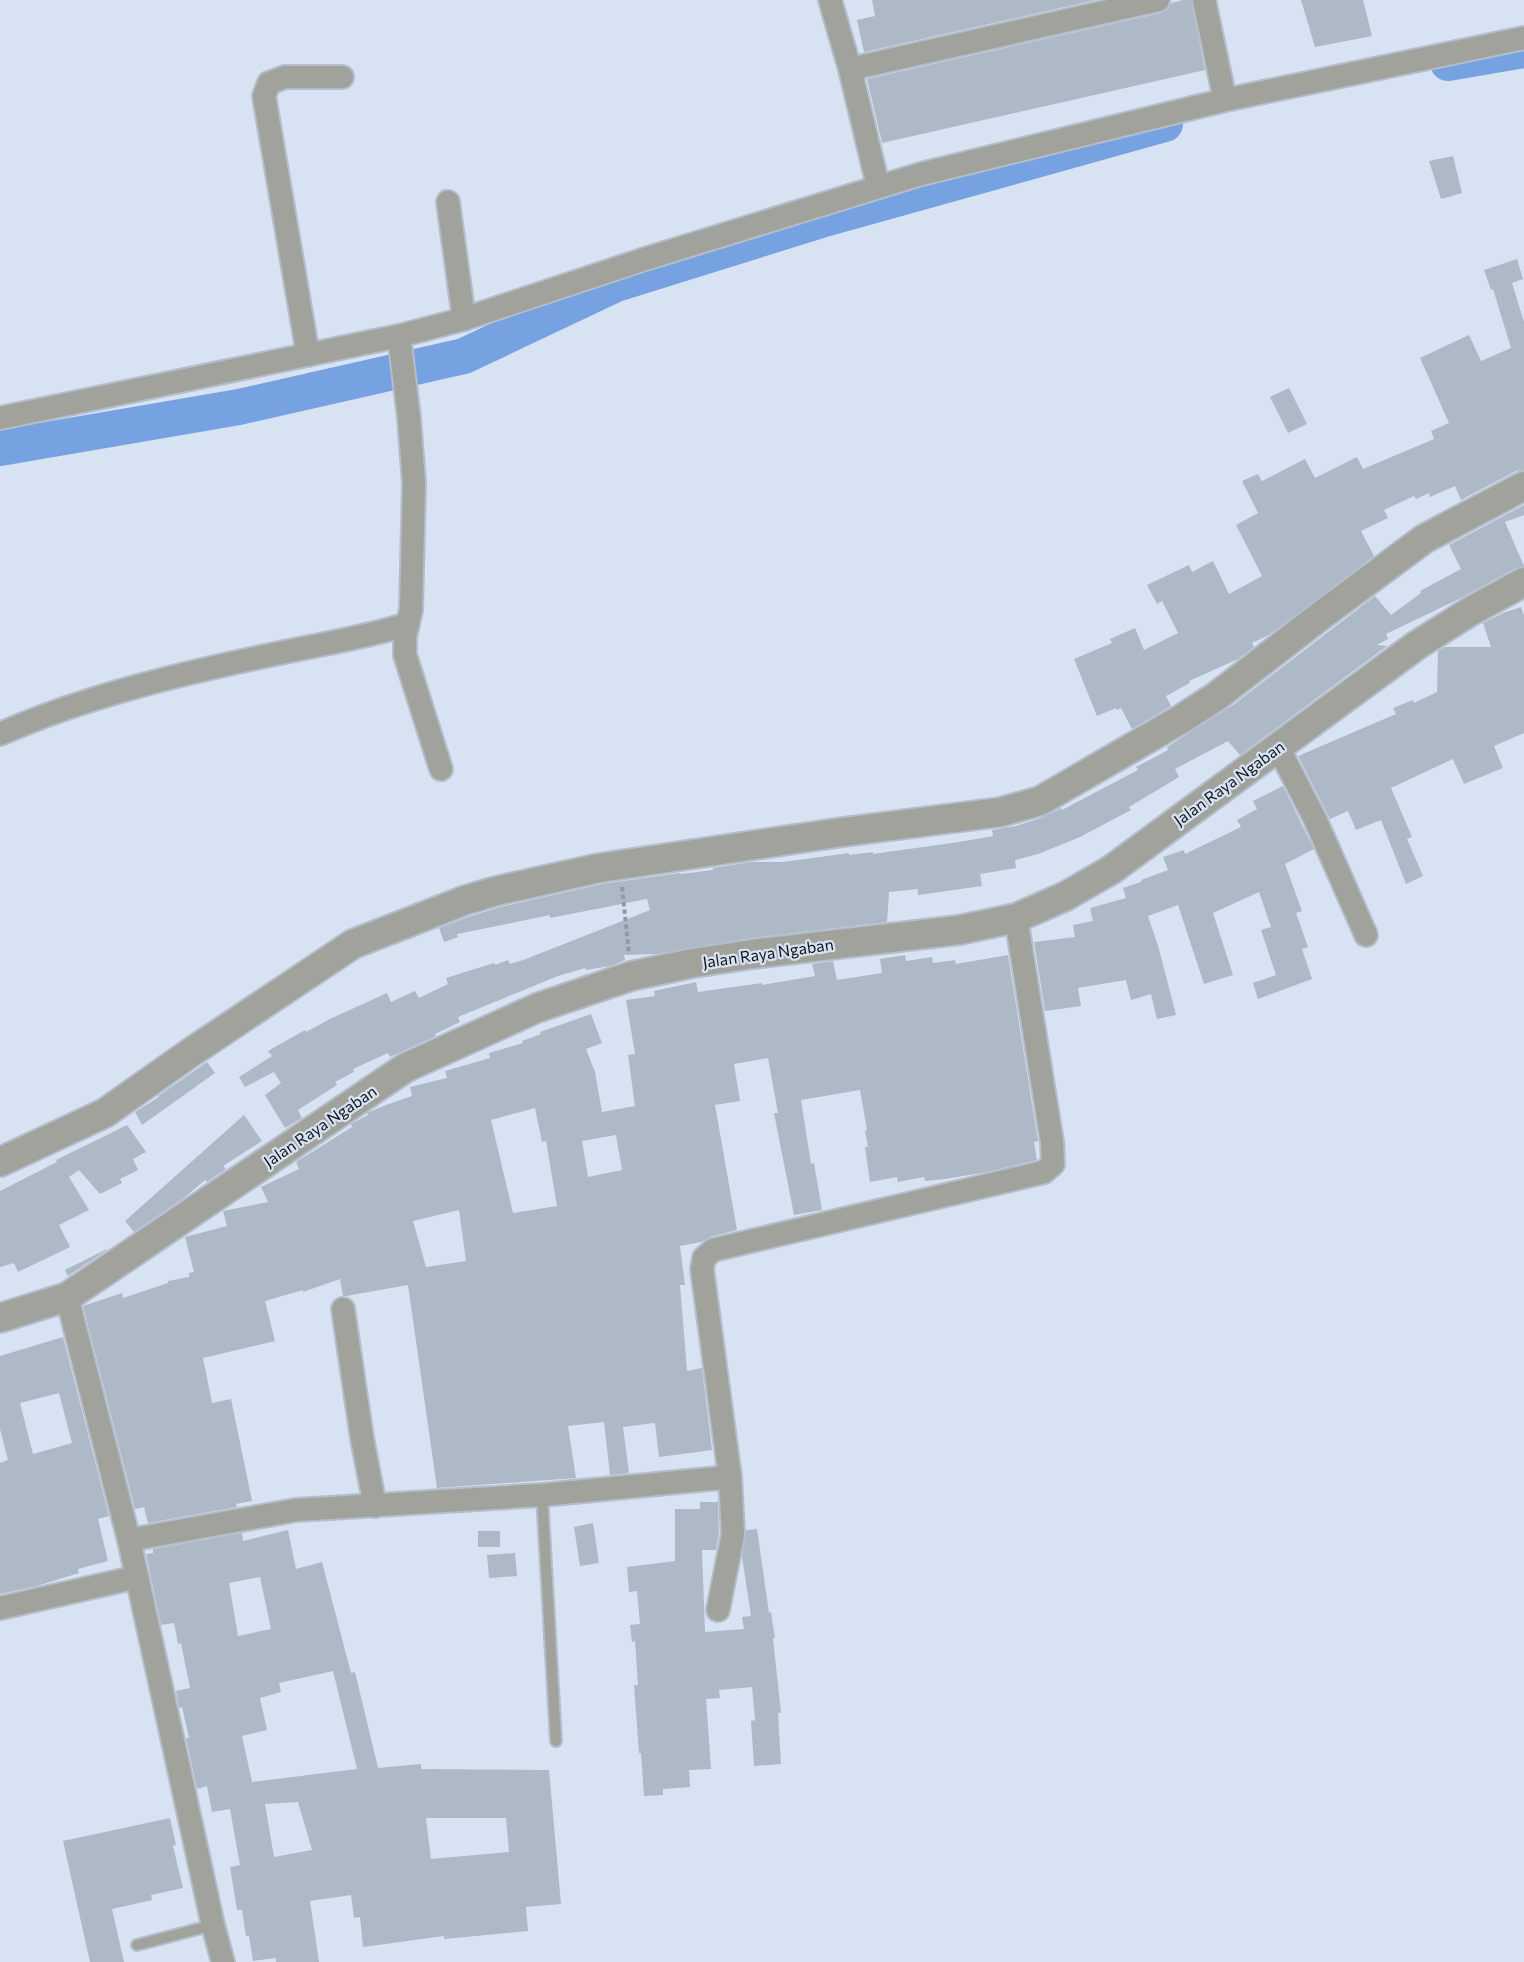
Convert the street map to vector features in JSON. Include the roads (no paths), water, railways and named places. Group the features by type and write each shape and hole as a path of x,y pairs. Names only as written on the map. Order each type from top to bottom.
{"street":[{"path":"830,0 850,69 878,186"},
{"path":"850,69 1158,0"},
{"path":"1204,0 1225,100"},
{"path":"0,418 399,336 464,319 645,259 921,174 1225,100 1524,38"},
{"path":"308,355 264,96 270,82 285,76 342,77"},
{"path":"448,202 464,319"},
{"path":"399,336 414,483 411,610 404,645 405,655 441,769"},
{"path":"0,1162 105,1113 353,944 466,900 599,868 843,832 1001,812 1041,801 1217,696 1424,539 1524,486"},
{"name":"Jalan Raya Ngaban","path":"0,1318 67,1297 405,1068 537,1008 631,976 753,954 958,930 1016,918 1066,896 1112,870 1417,645 1471,610 1524,582"},
{"path":"0,734 92,699 273,654 376,634 408,624"},
{"path":"1278,747 1315,819 1366,935"},
{"path":"717,1610 733,1534 730,1477 702,1269 704,1258 713,1250 1044,1172 1053,1164 1053,1142 1016,918"},
{"path":"67,1297 129,1540 223,1962"},
{"path":"344,1308 362,1438 375,1506"},
{"path":"129,1540 296,1510 542,1495 730,1477"},
{"path":"0,1608 137,1577"}],"lane":[{"path":"542,1495 556,1741"},
{"path":"137,1945 213,1925"}],"waterway":[{"path":"1448,63 1524,50"},
{"path":"0,448 239,407 464,356 616,284 821,220 1165,124"}]}
